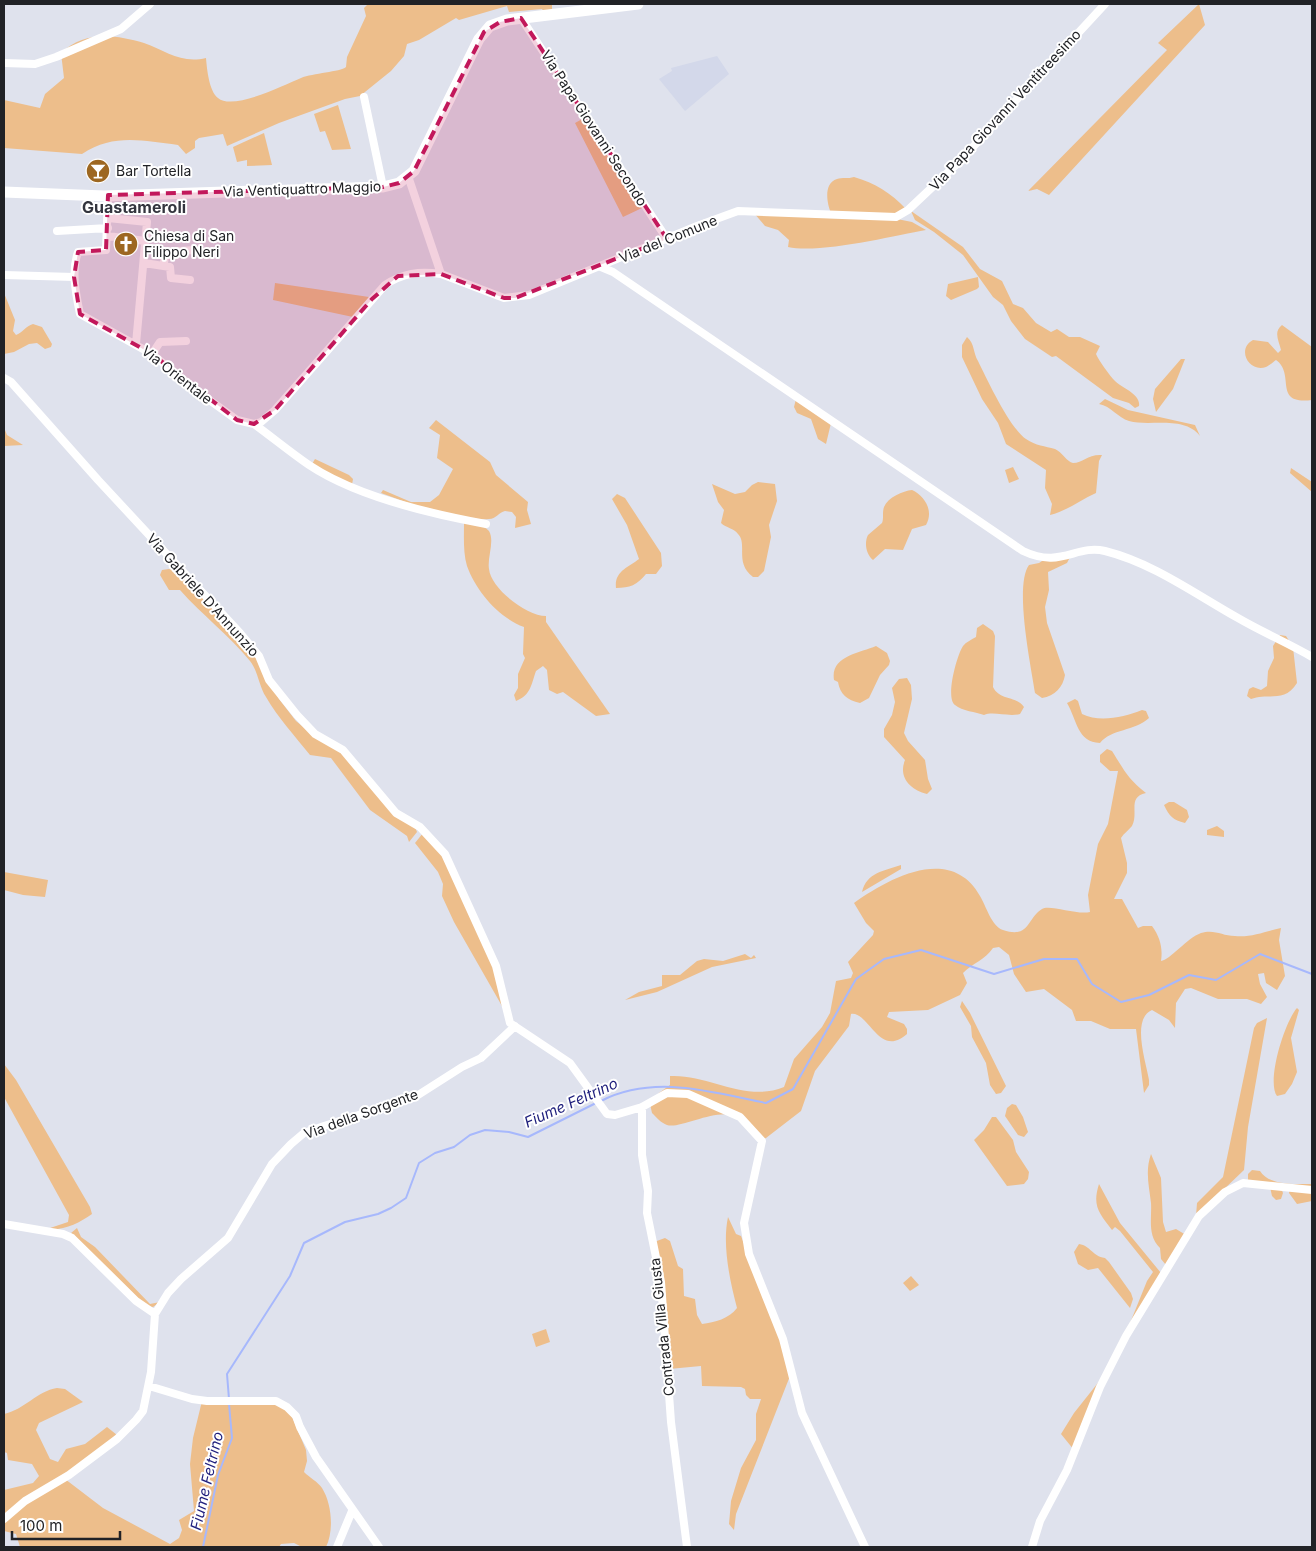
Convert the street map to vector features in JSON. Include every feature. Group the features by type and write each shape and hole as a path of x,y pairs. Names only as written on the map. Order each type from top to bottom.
{"street":[{"path":"4,63 35,64 56,57 121,29 150,4"},
{"path":"441,274 408,176 414,171 484,32 500,22 521,18 638,4"},
{"name":"Via Papa Giovanni Ventitreesimo","path":"904,214 960,161 1104,4"},
{"name":"Via Papa Giovanni Secondo","path":"521,18 667,239"},
{"path":"364,97 383,187"},
{"name":"Via Ventiquattro Maggio","path":"4,192 108,195 383,187 399,183 408,176"},
{"path":"4,275 74,277 78,252 106,250 108,195"},
{"name":"Via del Comune","path":"254,424 262,422 275,410 385,285 398,276 410,273 441,274 504,298 529,295 738,211 755,210 876,218 896,217 904,214"},
{"path":"108,218 147,222 136,344"},
{"path":"57,231 108,232 146,241"},
{"path":"164,265 165,252 195,250"},
{"path":"144,263 170,267 171,278 190,280"},
{"path":"601,266 622,278 1023,551 1035,557 1052,558 1102,550 1129,558 1161,573 1253,626 1312,657"},
{"name":"Via Orientale","path":"74,277 80,314 99,327 136,344 152,354 216,406 237,420 254,424 310,466 349,486 437,516 486,524"},
{"path":"152,354 160,342 186,341"},
{"name":"Via Gabriele D'Annunzio","path":"4,378 10,382 240,633 259,656 269,680 315,734 343,750 396,813 420,826 444,854 496,966 510,1023 515,1026"},
{"path":"515,1026 555,1051 570,1063 607,1114 614,1115 642,1107 667,1093 688,1094 740,1117 762,1141 744,1222 749,1254 783,1339 802,1412 865,1547"},
{"name":"Via della Sorgente","path":"155,1314 168,1293 181,1279 228,1238 272,1164 304,1133 415,1096 462,1067 481,1058 515,1026"},
{"name":"Contrada Villa Giusta","path":"642,1107 642,1155 648,1191 647,1214 661,1282 671,1422 686,1547"},
{"path":"1032,1547 1040,1521 1067,1470 1100,1387 1126,1336 1199,1216 1225,1192 1243,1183 1292,1190 1312,1190"},
{"path":"4,1224 63,1234 72,1238 136,1300 155,1314 149,1386 143,1410 136,1420 117,1439 69,1474 25,1501 4,1519"},
{"path":"149,1386 192,1399 206,1401 276,1401 288,1407 296,1416 316,1457 379,1547"},
{"path":"337,1547 352,1511"}],"highlighted area":[{"path":"521,18 667,239 515,298 504,298 441,274 398,276 372,299 275,410 254,424 237,420 152,354 80,314 74,277 78,252 106,250 108,195 383,187 399,183 414,171 484,32 500,22"}],"shaded area":[{"path":"368,4 552,4 552,9 544,12 542,9 509,12 507,6 459,20 456,18 419,40 407,44 404,56 391,71 360,96 345,99 279,123 227,146 223,134 199,138 195,141 195,148 186,154 178,145 129,140 106,143 82,154 4,148 4,100 40,108 45,94 64,78 61,53 79,41 100,36 111,36 144,43 181,58 206,58 209,80 215,95 225,101 235,101 259,95 306,76 346,67 347,57 366,16 364,8"},
{"path":"1199,4 1205,25 1049,195 1037,189 1028,191 1167,50 1158,43"},
{"path":"717,56 729,74 685,111 659,79 672,71 671,68"},
{"path":"338,105 351,149 332,150 325,131 320,132 314,114"},
{"path":"584,118 642,208 623,217 575,123"},
{"path":"264,133 272,165 247,166 247,160 237,162 233,147"},
{"path":"854,177 882,189 906,209 895,214 831,213 827,199 830,185 837,179"},
{"path":"911,211 963,247 980,269 1002,281 1013,304 1023,308 1036,323 1051,332 1057,329 1069,337 1080,337 1100,346 1096,354 1102,364 1115,381 1137,398 1139,406 1135,408 1129,403 1113,398 1056,356 1052,357 1025,339 1011,321 1003,305 993,297 963,255 915,220"},
{"path":"753,212 825,218 897,219 912,222 926,230 837,246 801,249 788,247 789,240 778,230 765,226"},
{"path":"978,277 979,287 977,289 951,300 946,296 948,284"},
{"path":"275,283 369,297 353,317 273,300"},
{"path":"4,293 15,320 13,331 16,335 33,324 42,327 52,344 51,347 45,349 37,343 29,344 14,352 4,354"},
{"path":"1282,325 1312,347 1312,400 1292,398 1286,387 1282,366 1276,360 1267,366 1254,367 1245,354 1245,349 1253,340 1268,342 1278,353 1281,350 1277,334"},
{"path":"967,337 999,403 1019,433 1030,441 1055,449 1073,463 1102,455 1099,461 1096,493 1062,511 1050,515 1052,504 1045,488 1046,470 1006,444 998,423 982,399 962,357 962,345"},
{"path":"1181,359 1185,359 1173,389 1156,412 1153,399 1155,389"},
{"path":"796,399 831,423 826,444 818,439 811,419 797,413 794,407"},
{"path":"1105,399 1128,410 1195,425 1200,436 1185,426 1176,424 1129,421 1099,404"},
{"path":"436,420 490,462 496,475 528,502 527,510 531,524 515,528 516,517 512,512 505,511 489,519 448,515 381,493 383,490 411,502 430,502 439,495 453,469 437,458 440,435 429,428"},
{"path":"5,430 7,435 23,445 4,446"},
{"path":"315,459 349,475 353,479 352,485 312,464"},
{"path":"1013,467 1019,479 1009,483 1005,470"},
{"path":"1291,468 1312,482 1312,492 1290,473"},
{"path":"758,482 775,484 777,501 769,525 771,537 764,571 758,577 753,577 744,566 741,538 734,530 721,523 724,510 718,502 712,484 735,494 745,492"},
{"path":"912,490 921,496 929,509 926,525 912,529 903,550 885,549 873,560 866,548 868,535 882,523 886,503 900,493"},
{"path":"617,494 625,498 661,553 662,566 656,574 646,574 633,585 616,588 617,577 620,573 639,559 627,525 612,499"},
{"path":"464,523 481,526 489,531 491,545 489,569 496,585 520,606 538,615 546,616 546,622 610,714 596,716 563,692 557,694 549,690 547,670 543,666 536,671 528,693 516,701 514,695 518,688 518,674 525,658 523,654 524,627 497,610 476,585 466,561"},
{"path":"1048,557 1070,557 1067,563 1048,572 1049,590 1045,607 1047,623 1065,675 1058,690 1042,698 1035,693 1027,646 1023,590 1025,575 1029,565 1039,563"},
{"path":"162,570 177,571 185,578 255,655 279,699 296,721 317,738 337,749 415,827 417,832 409,842 407,836 370,810 331,758 310,755 271,705 250,661 180,590 169,590 160,575"},
{"path":"983,624 993,631 995,636 993,687 1000,694 1020,703 1024,707 1020,714 984,715 961,709 952,701 953,676 963,646 976,637 977,628"},
{"path":"1280,635 1286,636 1293,647 1297,683 1287,693 1251,699 1247,696 1249,689 1253,687 1261,690 1267,686 1268,671 1274,658 1273,646"},
{"path":"876,646 887,653 890,661 889,665 880,675 869,698 860,703 851,700 842,693 838,682 834,680 834,672 841,661"},
{"path":"907,678 911,685 912,699 904,733 908,741 925,760 928,779 932,789 927,794 915,789 907,782 903,772 905,760 884,737 884,729 892,715 895,702 892,688 899,679"},
{"path":"1075,699 1078,701 1082,714 1089,717 1112,718 1142,710 1146,711 1149,718 1137,725 1110,735 1100,743 1092,742 1082,734 1067,703"},
{"path":"1107,749 1112,751 1130,779 1146,793 1137,798 1132,826 1121,838 1127,863 1127,873 1114,899 1122,899 1138,928 1152,926 1160,943 1161,961 1201,933 1214,932 1230,936 1247,936 1281,928 1279,940 1285,976 1277,990 1266,983 1264,973 1258,974 1260,984 1267,997 1261,1004 1247,999 1218,999 1191,988 1185,989 1176,1003 1175,1028 1169,1020 1152,1010 1142,1022 1141,1031 1149,1080 1149,1085 1144,1093 1136,1029 1110,1029 1091,1021 1076,1021 1072,1010 1044,989 1026,992 1014,974 1009,955 999,947 993,948 986,956 963,973 967,983 960,995 928,1010 889,1012 887,1017 904,1024 907,1029 907,1034 897,1040 889,1041 882,1038 863,1019 851,1014 849,1026 815,1071 801,1111 766,1138 763,1139 744,1122 732,1115 715,1115 672,1126 663,1123 652,1113 650,1104 659,1093 670,1085 670,1076 699,1079 756,1092 784,1087 794,1059 822,1027 830,1013 836,981 851,978 853,973 848,962 873,935 874,931 866,923 854,903 884,884 919,871 937,869 953,872 968,880 980,896 996,925 1003,930 1012,932 1023,930 1037,913 1045,908 1084,913 1090,912 1088,895 1095,859 1098,844 1108,824 1118,771 1110,771 1100,762 1100,755"},
{"path":"1174,802 1187,810 1189,817 1185,823 1174,819 1170,815 1164,805"},
{"path":"1217,826 1224,831 1224,837 1207,835 1207,830"},
{"path":"423,833 445,858 494,963 506,1013 454,922 442,896 443,884 438,872 415,843"},
{"path":"901,865 901,869 862,892 864,885 872,876"},
{"path":"4,872 48,880 45,897 23,895 4,890"},
{"path":"745,954 751,958 754,955 756,958 712,967 657,992 625,1000 639,992 662,986 662,975 680,975 697,961 704,959 723,961"},
{"path":"962,1001 970,1013 1006,1086 1001,1093 996,1094 990,1085 986,1063 972,1037 971,1026 960,1007"},
{"path":"1297,1008 1299,1010 1291,1038 1297,1072 1285,1094 1277,1096 1274,1088 1274,1078 1278,1051 1287,1025"},
{"path":"1267,1018 1248,1127 1244,1170 1196,1216 1197,1203 1223,1177 1254,1028 1257,1023"},
{"path":"4,1064 16,1080 90,1207 92,1214 65,1228 47,1229 68,1222 69,1215 4,1097"},
{"path":"1012,1104 1016,1105 1023,1117 1028,1132 1024,1137 1018,1135 1005,1116 1007,1108"},
{"path":"992,1117 996,1117 1013,1140 1016,1152 1029,1172 1028,1179 1024,1184 1007,1186 974,1140 984,1130"},
{"path":"1151,1154 1161,1178 1163,1222 1166,1232 1176,1229 1186,1235 1166,1265 1161,1259 1160,1248 1153,1238 1152,1232 1148,1172"},
{"path":"1252,1170 1260,1171 1264,1176 1276,1182 1312,1184 1312,1201 1297,1204 1289,1193 1290,1188 1281,1188 1283,1193 1281,1199 1276,1200 1272,1196 1270,1187 1248,1181 1248,1174"},
{"path":"1099,1184 1120,1223 1161,1273 1128,1328 1147,1281 1153,1272 1120,1231 1115,1227 1112,1230 1100,1214 1096,1198"},
{"path":"728,1217 736,1234 741,1236 779,1332 790,1376 736,1514 734,1530 729,1524 731,1501 741,1468 756,1440 756,1414 761,1399 750,1399 746,1395 745,1389 741,1387 702,1386 701,1366 669,1369 654,1242 665,1238 670,1241 678,1266 683,1269 684,1296 695,1299 697,1315 702,1324 721,1319 730,1315 737,1308 729,1275 726,1251"},
{"path":"77,1228 81,1237 95,1247 150,1304 160,1302 153,1307 146,1306 71,1233"},
{"path":"1079,1244 1109,1262 1131,1293 1133,1299 1130,1308 1098,1268 1088,1270 1078,1264 1074,1252"},
{"path":"911,1276 919,1285 910,1291 903,1283"},
{"path":"546,1329 550,1342 536,1347 532,1334"},
{"path":"1101,1379 1074,1450 1061,1434 1074,1413"},
{"path":"57,1388 65,1389 83,1402 39,1423 36,1430 50,1459 58,1462 66,1449 85,1444 107,1427 117,1435 65,1476 4,1517 4,1490 33,1483 39,1476 32,1464 8,1460 7,1453 4,1452 4,1414 18,1409 43,1393"},
{"path":"202,1401 279,1405 290,1412 306,1450 307,1461 304,1472 320,1486 330,1509 331,1526 329,1541 326,1547 302,1547 294,1543 281,1544 279,1547 20,1547 16,1534 4,1531 4,1522 26,1502 65,1479 103,1508 170,1544 179,1538 182,1530 179,1520 194,1511 190,1464 193,1438"}],"waterway":[{"name":"Fiume Feltrino","path":"601,1101 641,1088 662,1087 704,1090 766,1103 793,1089 856,979 884,959 921,950 994,974 1044,959 1077,959 1092,984 1121,1002 1149,995 1189,975 1216,980 1260,954 1312,974"},
{"name":"Fiume Feltrino","path":"229,1399 227,1374 290,1276 304,1243 345,1222 378,1214 391,1208 406,1198 419,1163 435,1153 454,1147 470,1135 485,1130 509,1132 528,1137 596,1103"},
{"name":"Fiume Feltrino","path":"203,1547 218,1475 232,1438 229,1404"}],"place":[{"name":"Bar Tortella","path":"98,171"},
{"name":"Chiesa di San Filippo Neri","path":"126,244"}],"district":[{"name":"Guastameroli","path":"134,207"}]}
